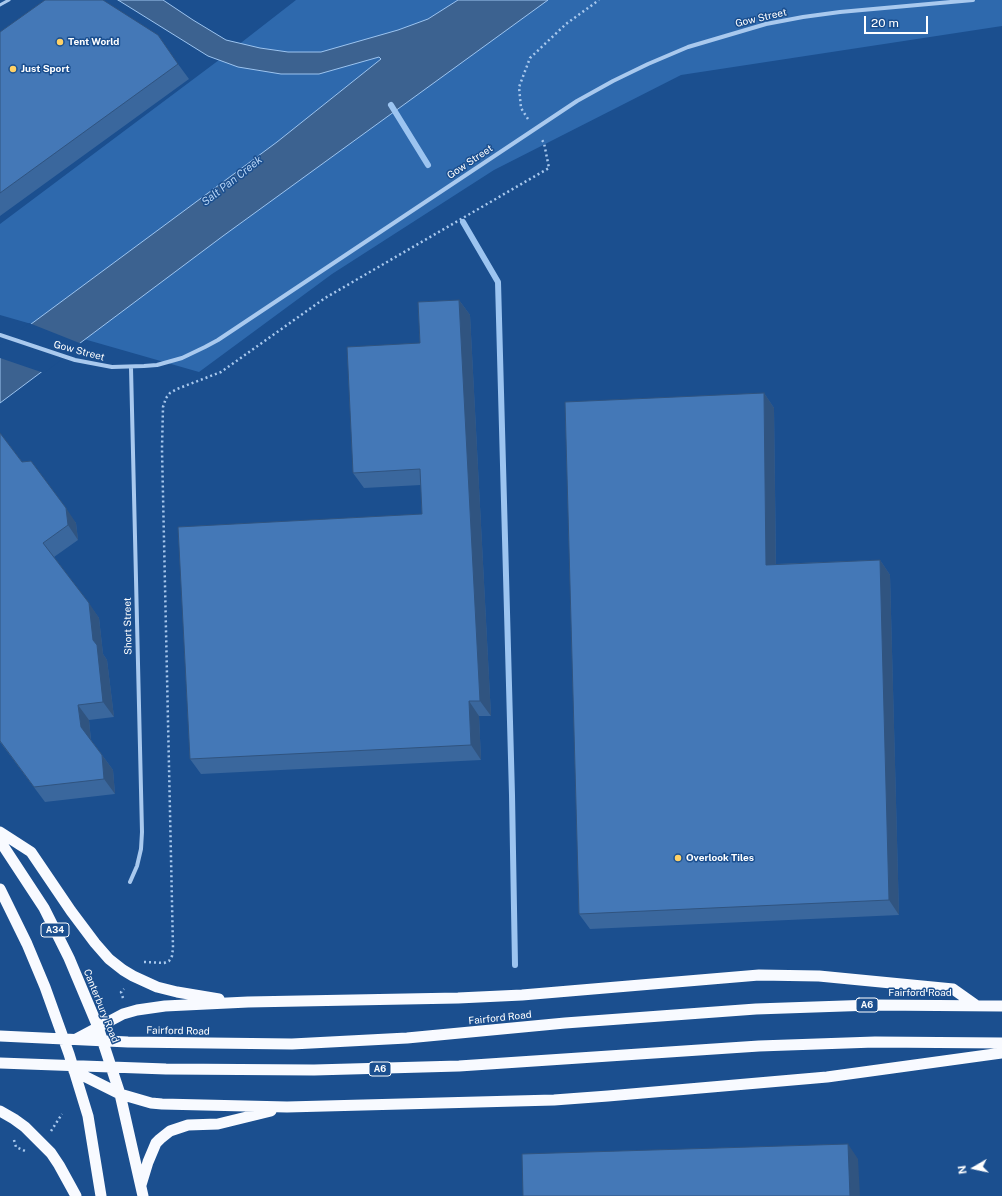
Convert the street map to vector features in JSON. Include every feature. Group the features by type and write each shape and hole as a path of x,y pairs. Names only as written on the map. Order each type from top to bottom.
{"highway":[{"path":"0,832 31,852 94,943 109,959 123,970 157,987 177,992 248,1002"},
{"name":"Canterbury Road","path":"0,841 44,908 69,958 98,1027 120,1094 142,1191"},
{"path":"0,889 27,944 45,987 66,1045 90,1127 101,1196"},
{"path":"66,1045 123,1014 152,1008 248,1002 352,1001 515,996 759,975 819,976 953,989 977,1006"},
{"name":"Fairford Road","path":"0,1036 128,1042 292,1044 407,1038 565,1023 756,1009 865,1005 1002,1006"},
{"name":"A6","path":"0,1063 166,1069 314,1070 519,1063 759,1046 882,1042 1002,1043"},
{"path":"74,1071 120,1094 151,1103 287,1107 554,1100 608,1096 827,1077 1002,1052"},
{"path":"142,1191 148,1162 156,1143 170,1131 188,1125 218,1124 287,1107"},
{"path":"0,1111 25,1127 51,1153 76,1196"}],"street":[{"name":"Gow Street","path":"0,335 75,360 112,367 131,368 170,362 182,358 205,347 534,128 577,101 648,64 688,47 727,34 766,24 840,12 973,0"},
{"name":"Short Street","path":"130,882 140,855 142,832 131,368"}],"lane":[{"path":"0,5 9,0"}],"path":[{"path":"141,962 164,963 169,961 172,956 173,948 162,449 163,407 166,398 170,393 177,389 221,372 325,298 549,168 544,143 521,108 519,87 530,58 566,24 599,0"},
{"path":"123,1001 121,992 127,986"},
{"path":"49,1135 62,1114"}],"shaded area":[{"path":"296,0 1002,0 1002,26 681,75 494,170 332,274 199,372 0,315 0,224 215,63"}],"water":[{"name":"Salt Pan Creek","path":"118,0 163,0 226,40 260,48 288,52 321,52 398,30 428,19 458,0 548,0 223,236 0,403 0,347 277,142 381,59 379,57 319,74 281,74 238,67 208,56"}],"pier":[{"path":"29,323 82,344 44,373 0,358 0,345"}],"building":[{"path":"45,0 103,0 158,35 178,64 0,193 0,32"},
{"path":"459,300 480,701 469,701 471,745 190,759 178,527 422,514 420,469 353,473 347,347 420,343 418,302"},
{"path":"764,393 766,565 880,560 889,900 579,914 565,402"},
{"path":"0,433 22,462 31,461 66,508 68,525 43,543 89,603 93,640 97,645 103,702 78,705 81,727 102,755 104,779 34,787 0,741"},
{"path":"848,1144 850,1196 523,1196 522,1154"}],"waterway":[{"path":"391,105 428,165"},
{"path":"463,222 498,282 512,795 515,965"}],"place":[{"name":"Tent World","path":"60,42"},
{"name":"Just Sport","path":"13,69"},
{"name":"Overlook Tiles","path":"678,858"}]}
